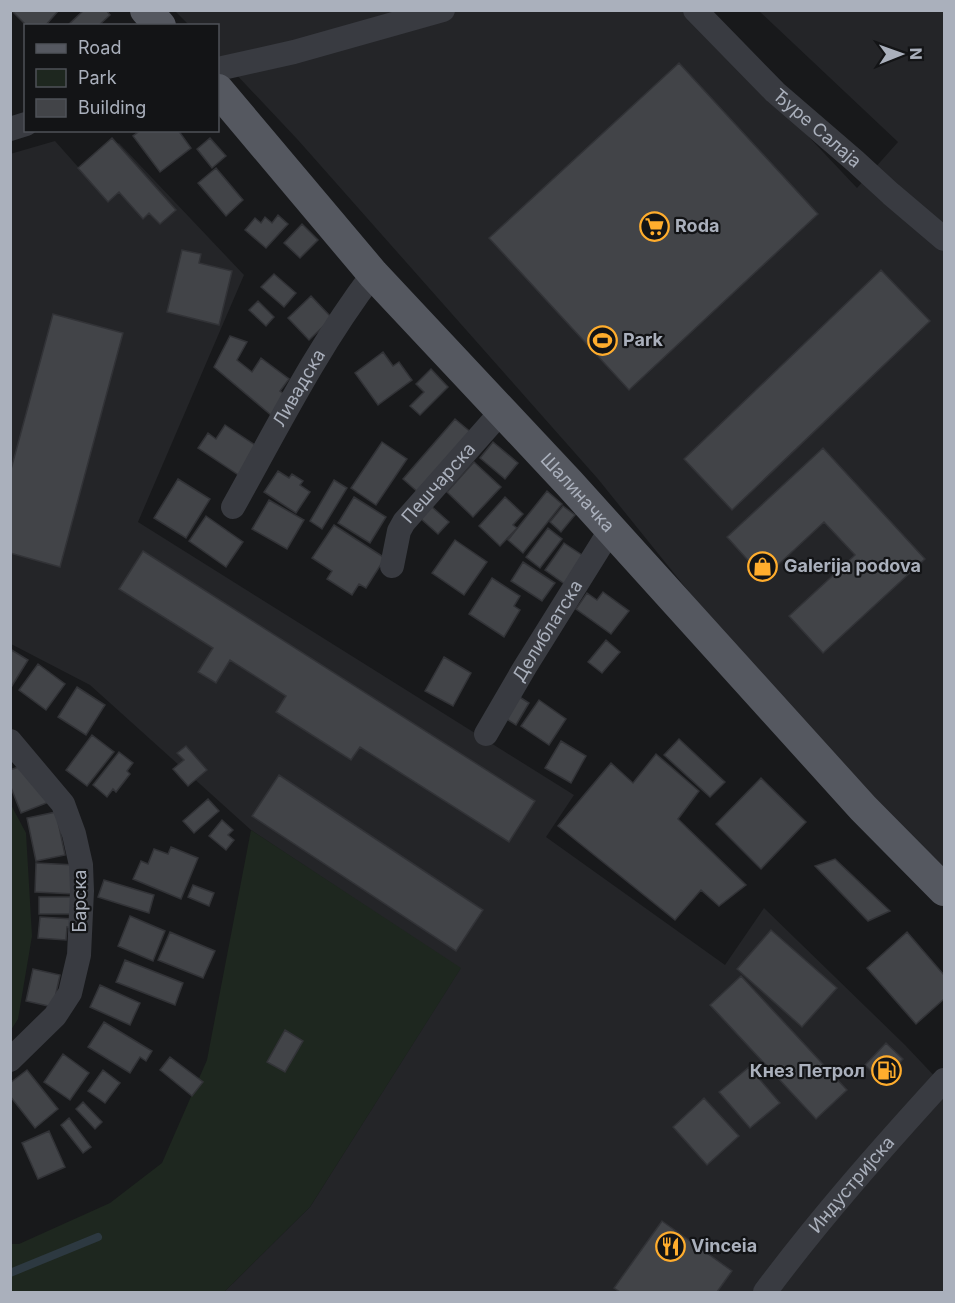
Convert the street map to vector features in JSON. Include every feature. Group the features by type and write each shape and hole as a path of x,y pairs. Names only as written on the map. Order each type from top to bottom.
{"main road":[{"path":"146,10 158,24"},
{"name":"Шалиначка","path":"219,91 373,274 611,529 863,808 945,890"}],"street":[{"path":"219,69 294,52 443,10"},
{"name":"Ђуре Салаја","path":"695,10 775,92 891,194 945,238"},
{"name":"Ливадска","path":"233,507 303,381 352,302 373,274"},
{"name":"Пешчарска","path":"392,566 399,531 404,522 502,411"},
{"name":"Делиблатска","path":"486,734 611,529"},
{"name":"Барска","path":"10,741 63,804 74,834 81,865 82,891 79,955 70,993 55,1016 10,1060"},
{"name":"Индустријска","path":"765,1293 833,1205 945,1080"}],"shaded area":[{"path":"175,11 690,11 857,188 898,142 759,11 944,11 944,890 863,808 598,479 298,140 219,56 219,24 188,24"},
{"path":"55,141 79,168 119,143 244,275 138,522 574,795 546,837 725,965 764,908 941,1083 944,1081 944,1292 224,1292 310,1207 460,969 251,830 90,685 11,644 10,154"}],"green space":[{"path":"10,803 26,833 32,936 18,1019 11,1030"},
{"path":"251,830 461,968 310,1207 224,1292 11,1292 11,1244 19,1244 110,1203 162,1163 207,1060"}],"building":[{"path":"11,10 59,10 47,24 25,24"},
{"path":"84,10 106,10 110,15 100,24 69,24"},
{"name":"Roda","path":"679,63 818,214 629,390 489,238"},
{"path":"138,132 179,132 191,148 160,172 133,136"},
{"path":"112,138 176,210 160,224 149,213 143,219 119,192 108,202 78,168"},
{"path":"210,138 226,156 212,168 197,149"},
{"path":"216,168 243,200 226,216 198,183"},
{"path":"278,215 288,224 266,248 245,230 255,218 261,223 265,217 272,223"},
{"path":"302,224 318,240 300,258 284,243"},
{"path":"182,250 201,254 199,263 232,271 219,325 167,312"},
{"path":"881,270 930,321 732,510 684,459"},
{"path":"274,274 296,293 284,307 261,287"},
{"path":"311,296 332,318 309,340 288,318"},
{"path":"258,301 274,317 266,326 249,310"},
{"path":"53,314 123,333 60,567 10,553 10,473"},
{"path":"230,336 247,342 237,360 252,372 261,358 289,379 280,391 287,396 272,416 214,367"},
{"path":"383,352 393,366 399,362 412,380 378,405 355,373"},
{"path":"431,369 448,387 420,415 410,406 424,392 416,384"},
{"path":"455,419 473,434 420,494 403,479"},
{"path":"225,425 258,447 240,476 198,448 208,433 216,439"},
{"path":"382,442 407,459 376,505 351,488"},
{"path":"493,442 518,463 505,479 480,458"},
{"path":"823,448 925,559 823,653 789,616 855,555 824,522 764,578 727,537"},
{"path":"474,462 501,487 473,517 447,492"},
{"path":"278,471 289,478 292,474 303,481 300,485 310,492 296,513 264,492"},
{"path":"178,479 210,499 186,538 154,518"},
{"path":"334,480 347,488 322,529 310,521"},
{"path":"547,491 562,504 523,553 508,540"},
{"path":"354,497 386,517 370,543 338,523"},
{"path":"505,497 523,514 513,525 517,528 500,546 479,526"},
{"path":"269,500 304,520 287,549 252,529"},
{"path":"431,506 449,522 438,534 420,518"},
{"path":"563,506 575,515 561,532 550,522"},
{"path":"206,516 243,542 226,567 189,541"},
{"path":"334,525 385,558 366,588 359,584 352,595 327,579 332,571 312,558"},
{"path":"548,528 562,539 540,568 526,557"},
{"path":"455,540 487,562 464,595 432,573"},
{"path":"564,543 585,557 566,585 545,570"},
{"path":"143,551 535,801 509,842 360,747 351,760 276,712 286,696 230,660 216,683 198,672 213,648 119,589"},
{"path":"523,562 555,583 542,601 511,581"},
{"path":"492,578 520,596 514,606 520,610 504,637 469,614"},
{"path":"603,592 629,611 611,634 576,609 587,593 597,600"},
{"path":"606,640 620,652 602,673 588,662"},
{"path":"10,649 28,660 10,689"},
{"path":"444,657 471,673 453,706 425,691"},
{"path":"38,664 65,684 46,710 19,690"},
{"path":"77,687 105,705 86,735 58,717"},
{"path":"518,696 529,703 516,725 505,718"},
{"path":"539,700 566,719 549,745 521,726"},
{"path":"92,735 114,752 87,786 66,770"},
{"path":"679,739 725,782 710,797 664,755"},
{"path":"561,741 586,756 571,783 545,768"},
{"path":"186,746 207,770 188,786 173,769 184,760 177,753"},
{"path":"119,752 133,763 127,771 130,774 116,792 113,789 107,797 93,785"},
{"path":"656,754 699,791 678,819 746,885 719,906 701,890 675,920 558,826 611,763 633,783"},
{"path":"21,766 49,802 21,813 10,785 10,770"},
{"path":"279,775 483,910 456,951 252,816"},
{"path":"761,778 806,822 761,869 716,824"},
{"path":"208,799 219,811 194,833 183,821"},
{"path":"56,812 65,855 36,861 27,818"},
{"path":"222,820 233,830 228,835 234,840 226,850 209,836"},
{"path":"171,847 198,858 181,899 133,879 141,861 148,864 154,849 168,854"},
{"path":"835,859 890,911 868,921 815,866"},
{"path":"36,863 76,865 74,894 35,892"},
{"path":"104,880 154,895 149,913 98,897"},
{"path":"193,885 214,893 209,906 188,897"},
{"path":"39,897 71,897 71,914 39,914"},
{"path":"130,916 165,931 153,961 118,946"},
{"path":"40,917 73,919 72,928 67,927 66,940 38,938"},
{"path":"771,930 837,988 802,1027 737,969"},
{"path":"170,932 215,951 203,978 158,960"},
{"path":"907,932 944,975 944,999 916,1024 867,968"},
{"path":"125,960 183,983 175,1005 116,982"},
{"path":"33,969 60,975 53,1007 26,1001"},
{"path":"741,976 847,1090 816,1119 710,1005"},
{"path":"100,985 140,1003 130,1025 90,1007"},
{"path":"104,1022 152,1051 146,1061 140,1057 130,1073 88,1047"},
{"path":"285,1030 303,1041 285,1072 267,1062"},
{"path":"886,1043 903,1059 882,1082 865,1065"},
{"path":"63,1054 89,1073 70,1100 44,1082"},
{"path":"170,1057 203,1082 192,1096 160,1070"},
{"path":"749,1067 780,1103 750,1128 719,1092"},
{"path":"27,1070 58,1109 35,1128 10,1096 10,1083"},
{"path":"103,1070 120,1083 105,1103 88,1091"},
{"path":"704,1098 739,1136 707,1165 673,1127"},
{"path":"83,1102 102,1122 95,1129 76,1109"},
{"path":"69,1118 91,1147 83,1153 61,1125"},
{"path":"49,1131 65,1167 38,1179 22,1143"},
{"name":"Vinceia","path":"662,1221 732,1271 717,1292 620,1292 614,1288"}],"waterway":[{"path":"10,1273 98,1237"}],"place":[{"name":"Roda","path":"654,226"},
{"name":"Park","path":"602,340"},
{"name":"Galerija podova","path":"763,566"},
{"name":"Кнез Петрол","path":"886,1071"},
{"name":"Vinceia","path":"670,1246"}]}
